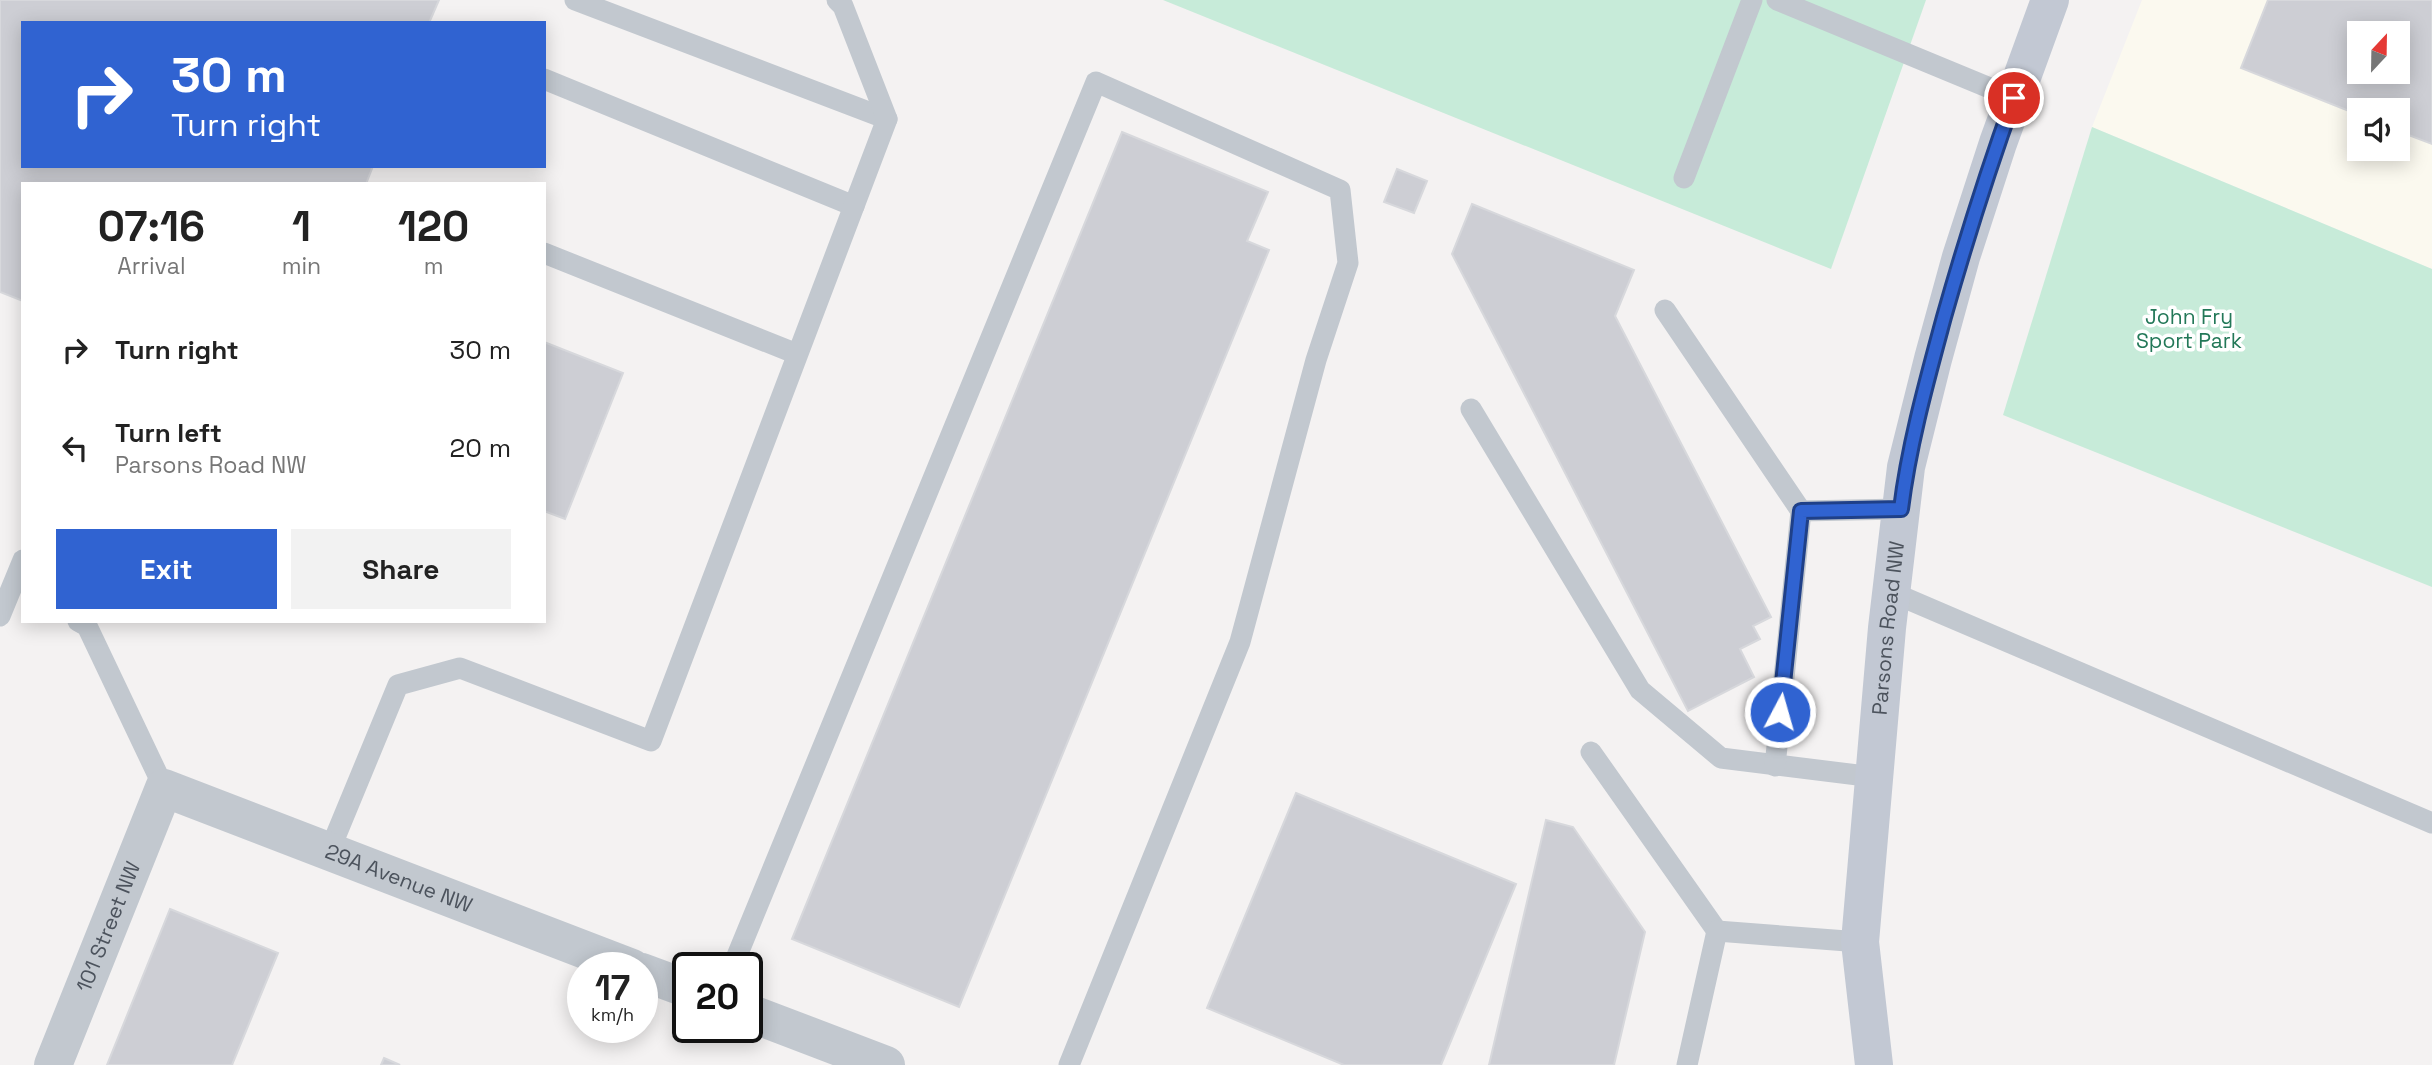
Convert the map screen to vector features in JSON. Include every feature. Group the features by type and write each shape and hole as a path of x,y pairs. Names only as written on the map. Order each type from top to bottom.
{"main road":[{"name":"Parsons Road NW","path":"1874,1065 1860,942 1891,592 1906,467 1961,257 2050,0"}],"street":[{"name":"29A Avenue NW","path":"164,788 590,952"},
{"name":"101 Street NW","path":"53,1065 164,788"},
{"path":"763,1018 886,1065"}],"lane":[{"path":"575,0 887,119"},
{"path":"329,852 398,685 460,668 651,741 887,119 843,6 837,0"},
{"path":"1684,178 1752,0"},
{"path":"1777,0 2014,98"},
{"path":"546,80 854,206"},
{"path":"739,952 1096,82 1340,190 1348,263 1316,360 1240,642 1069,1065"},
{"path":"546,254 797,354"},
{"path":"1665,310 1801,511 1775,766"},
{"path":"1471,409 1640,690 1721,758 1874,777"},
{"path":"1801,511 1901,509"},
{"path":"0,617 21,565"},
{"path":"1891,592 2432,823"},
{"path":"82,623 87,626 164,788"},
{"path":"1591,752 1717,931 1687,1065"},
{"path":"1717,931 1860,942"}],"shaded area":[{"path":"2142,0 2432,0 2432,269 2092,127"}],"green space":[{"path":"1163,0 1926,0 1831,269"},
{"name":"John Fry Sport Park","path":"2092,127 2432,269 2432,587 2003,415"}],"building":[{"path":"0,0 439,0 430,21 21,21 21,168 372,168 367,182 21,182 21,300 0,292"},
{"path":"2268,0 2432,0 2432,144 2410,136 2410,98 2347,98 2347,110 2241,68"},
{"path":"1122,132 1268,192 1247,241 1269,250 959,1007 792,939"},
{"path":"1397,169 1427,181 1414,213 1384,202"},
{"path":"1472,204 1634,270 1615,316 1771,617 1753,626 1760,639 1740,649 1754,677 1688,711 1452,254"},
{"path":"546,343 623,373 565,519 546,512"},
{"path":"1296,793 1516,884 1441,1065 1344,1065 1207,1008"},
{"path":"1546,820 1573,827 1645,932 1614,1065 1489,1065"},
{"path":"170,909 278,953 232,1065 107,1065"},
{"path":"384,1058 400,1065 381,1065"}],"route":[{"path":"1780,712 1801,511 1901,509 1906,467 1961,257 2014,98"}]}
